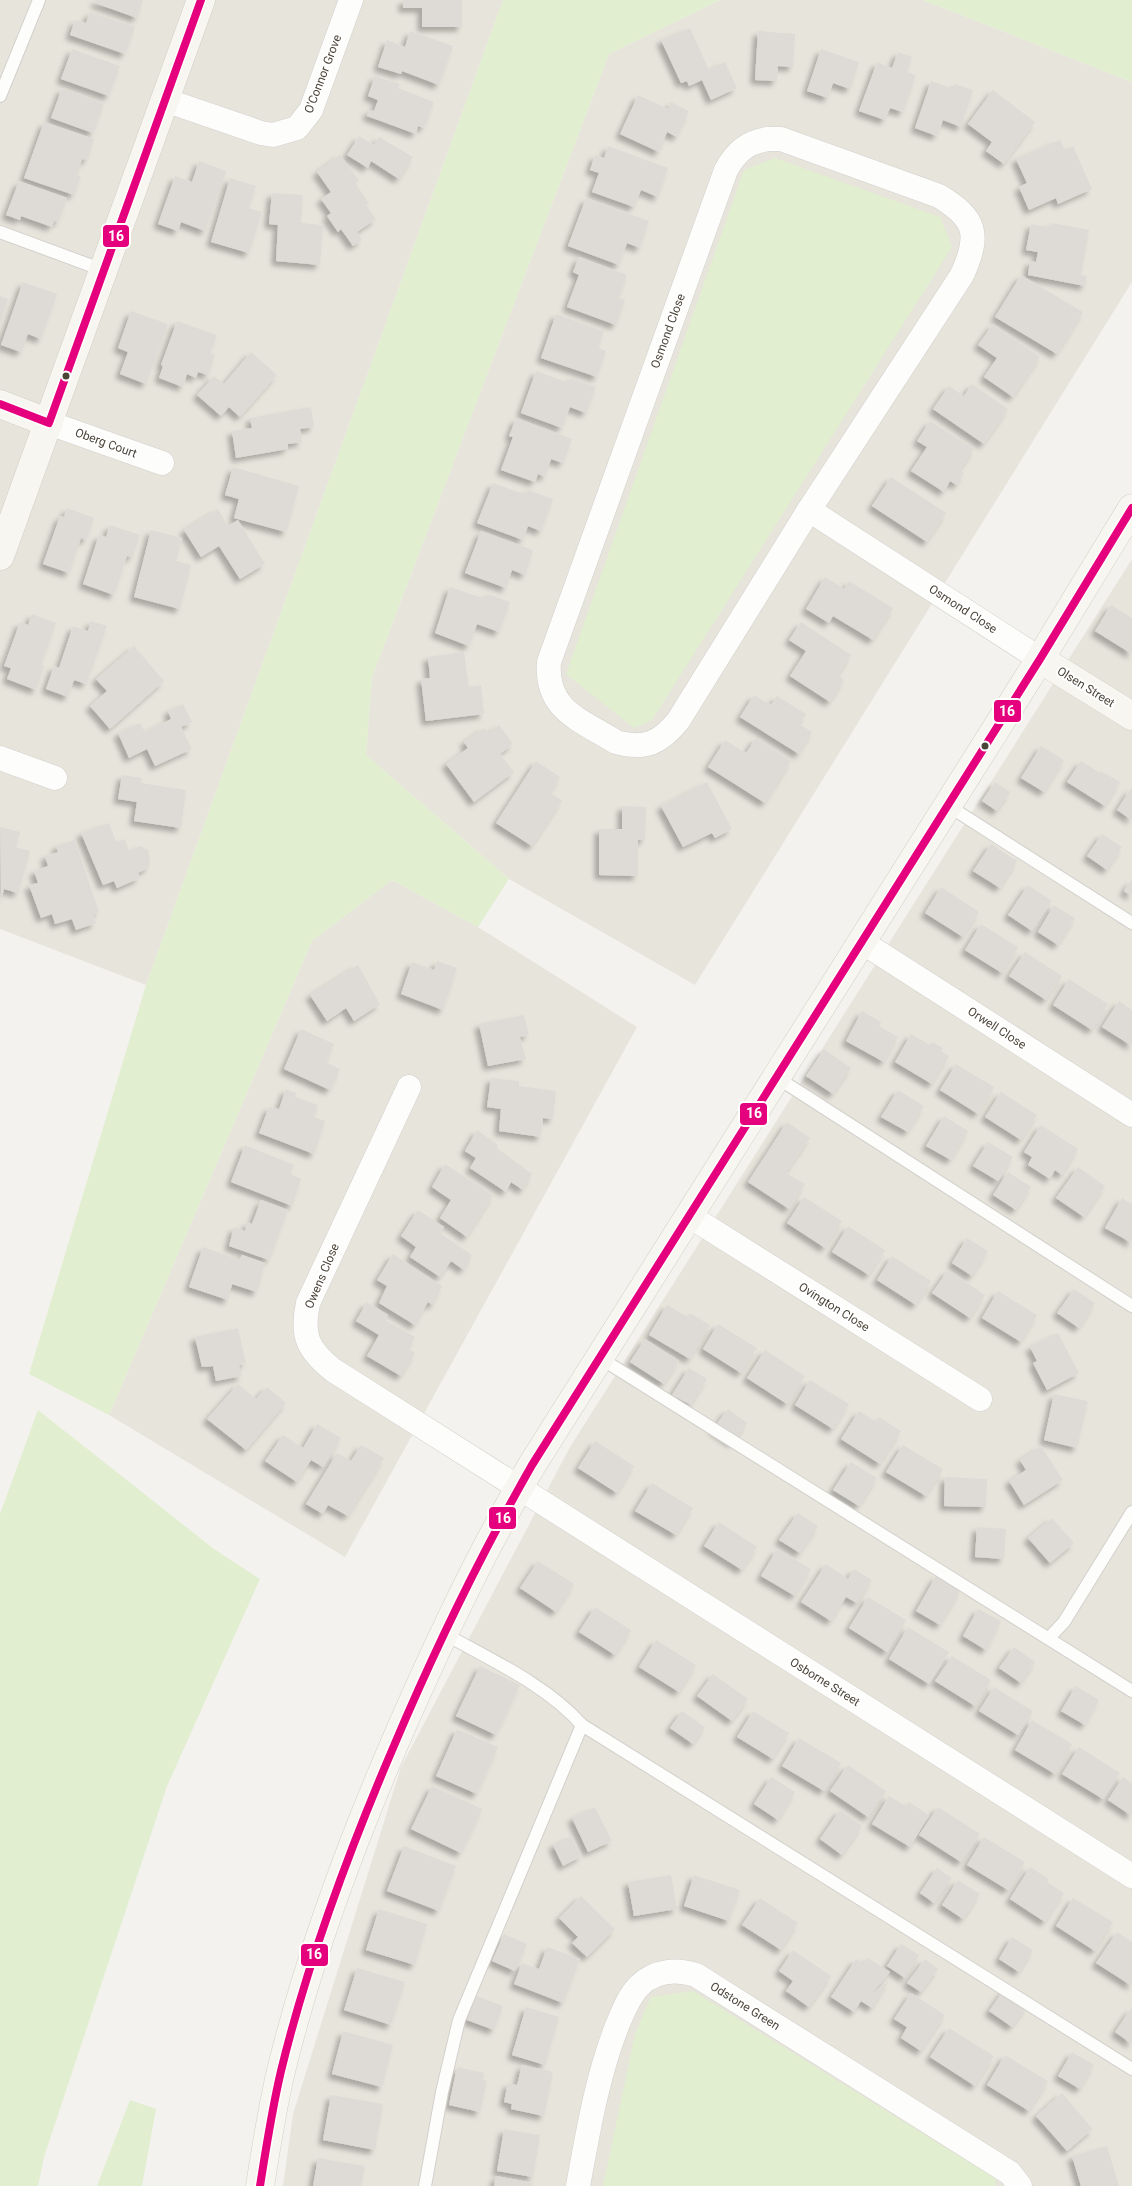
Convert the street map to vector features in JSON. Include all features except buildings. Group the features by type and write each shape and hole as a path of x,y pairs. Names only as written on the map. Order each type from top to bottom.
{"street":[{"path":"0,556 201,0"},
{"name":"O'Connor Grove","path":"165,100 261,133 273,135 296,128 311,110 351,0"},
{"name":"Osmond Close","path":"768,138 781,139 939,196 957,207 968,220 973,231 972,245 962,275 809,510 678,720 660,740 636,745 616,742 562,707 554,698 548,674 552,653 726,170 734,156 742,148 755,140 768,138"},
{"path":"0,404 49,423"},
{"name":"Oberg Court","path":"49,423 162,463"},
{"name":"Osmond Close","path":"809,510 1040,659"},
{"path":"260,2186 281,2073 294,2020 328,1914 377,1783 443,1633 519,1488 688,1215 1128,522"},
{"name":"Olsen Street","path":"1040,659 1132,716"},
{"path":"0,758 55,778"},
{"name":"Orwell Close","path":"862,942 1132,1115"},
{"name":"Owens Close","path":"409,1087 308,1304 305,1332 315,1354 333,1370 519,1488"},
{"name":"Ovington Close","path":"688,1215 980,1399"},
{"name":"Osborne Street","path":"519,1488 1132,1876"},
{"name":"Odstone Green","path":"578,2186 595,2096 612,2040 623,2012 639,1986 649,1979 658,1974 682,1971 704,1980 1010,2173 1020,2186"}],"lane":[{"path":"0,96 39,0"},
{"path":"0,232 103,270"},
{"path":"947,805 1132,923"},
{"path":"776,1077 1132,1306"},
{"path":"600,1358 1132,1691"},
{"path":"1049,1638 1064,1622 1132,1512"},
{"path":"443,1633 568,1709 582,1725 1132,2069"},
{"path":"425,2186 442,2092 459,2020 582,1725"}],"shaded area":[{"path":"0,0 503,0 146,985 0,929"},
{"path":"720,0 923,0 1132,82 1132,282 695,985 509,879 366,755 372,677 609,54"},
{"path":"1132,559 1132,2186 283,2186 293,2114 401,1767 570,1447"},
{"path":"392,880 478,927 637,1027 345,1557 109,1415 312,941"}],"green space":[{"path":"503,0 720,0 609,54 372,677 366,755 509,879 478,927 392,880 312,941 109,1415 29,1374 146,985"},
{"path":"923,0 1132,0 1132,82"},
{"path":"775,158 940,217 952,247 652,720 634,728 566,674 744,170"},
{"path":"38,1410 214,1549 260,1579 167,1786 44,2157 38,2186 0,2186 0,1514"},
{"path":"693,1991 996,2179 995,2186 603,2186 635,2034 651,1997"},
{"path":"130,2100 156,2109 142,2186 97,2186"}],"transit line":[{"name":"16","path":"0,404 49,423 201,0"},
{"name":"16","path":"260,2186 281,2071 304,1988 330,1907 376,1787 441,1640 494,1534 532,1465 1040,659 1132,508"}]}
